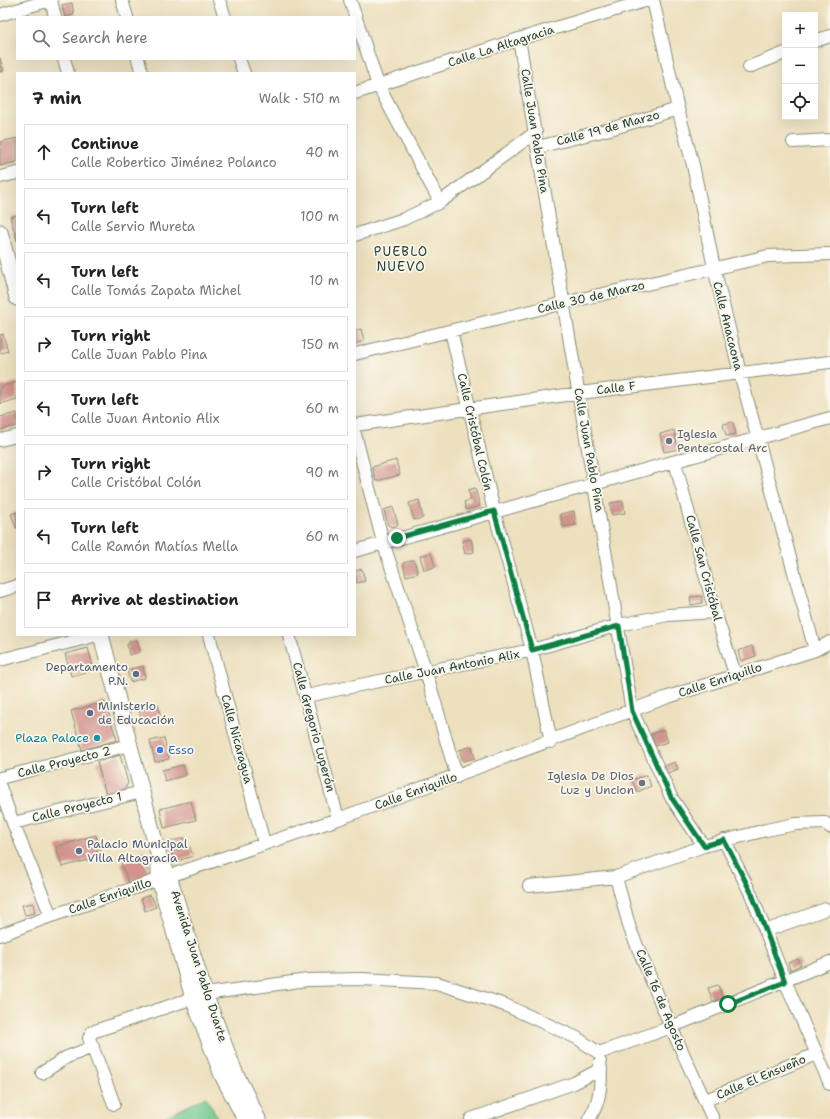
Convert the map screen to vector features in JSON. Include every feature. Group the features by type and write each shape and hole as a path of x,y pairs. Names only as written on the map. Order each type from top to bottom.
{"main road":[{"path":"0,232 16,294"},
{"name":"Avenida Juan Pablo Duarte","path":"99,636 164,878 222,1075 245,1119"},
{"name":"Avenida Juan Pablo Duarte","path":"199,996 258,1119"}],"street":[{"path":"0,15 50,0 55,16"},
{"path":"122,0 127,16"},
{"path":"219,0 225,16"},
{"path":"350,0 355,16"},
{"name":"Calle La Altagracia","path":"356,93 520,39 648,0"},
{"name":"Calle Anacaona","path":"652,0 693,165 714,268 740,373 815,650"},
{"path":"356,18 378,85 440,202"},
{"path":"818,41 830,36"},
{"name":"Calle Juan Pablo Pina","path":"520,39 632,711 671,797 704,846"},
{"path":"749,67 782,54"},
{"path":"64,60 68,72"},
{"path":"138,60 142,72"},
{"path":"239,60 244,72"},
{"name":"Calle 19 de Marzo","path":"538,147 610,129 678,109"},
{"path":"356,235 404,219 440,202 536,132"},
{"path":"793,142 830,140"},
{"path":"0,177 16,173"},
{"name":"Calle 30 de Marzo","path":"356,354 564,303 768,256 830,254"},
{"name":"Calle Cristóbal Colón","path":"451,331 494,511 532,650 551,742"},
{"name":"Calle F","path":"356,425 580,393 830,362"},
{"path":"356,551 830,418"},
{"path":"0,440 16,436"},
{"path":"356,438 383,542 426,672 457,777"},
{"name":"Calle San Cristóbal","path":"675,462 715,612 735,674"},
{"path":"0,590 16,586"},
{"name":"Calle Juan Antonio Alix","path":"306,696 532,650 619,626 668,615 715,612"},
{"path":"0,660 95,636"},
{"name":"Calle Nicaragua","path":"209,636 264,843"},
{"name":"Calle Gregorio Luperón","path":"289,636 338,819"},
{"name":"Calle Enriquillo","path":"0,935 51,916 457,777 632,711 735,674 815,650 830,642"},
{"name":"Calle Proyecto 2","path":"0,778 129,745"},
{"path":"0,787 51,916"},
{"name":"Calle Proyecto 1","path":"13,823 142,792"},
{"path":"528,886 616,877 724,840 796,824 825,824 830,827"},
{"path":"724,840 752,894 785,982 830,1084"},
{"name":"Calle 16 de Agosto","path":"616,877 630,930 671,1026 714,1119"},
{"path":"765,931 826,909"},
{"path":"599,1053 785,982 830,962"},
{"path":"114,1104 89,1038 92,1032 199,996 307,980 361,979 437,982 505,1005 577,1038 599,1053 602,1081 595,1111 589,1119"},
{"path":"42,1073 67,1057 92,1047"},
{"name":"Calle El Ensueño","path":"706,1100 816,1054"},
{"path":"471,1119 574,1083 601,1069"}],"green space":[{"path":"206,1097 218,1119 161,1119"}],"building":[{"path":"72,3 74,15 65,16 62,5"},
{"path":"0,58 4,71 0,72"},
{"path":"16,138 16,162 0,166 0,142"},
{"path":"16,215 16,238 10,217"},
{"path":"361,329 364,341 356,344 356,331"},
{"path":"3,334 8,351 0,353 0,335"},
{"path":"16,382 16,399 0,404 0,387"},
{"path":"16,413 16,426 0,430 0,417"},
{"path":"733,422 736,434 726,436 723,424"},
{"name":"Iglesia Pentecostal Arc","path":"674,430 678,449 664,452 660,434"},
{"path":"396,460 400,475 376,481 372,467"},
{"path":"475,488 480,506 466,510 464,502 471,500 468,490"},
{"path":"419,500 423,518 414,520 409,503"},
{"path":"623,501 625,513 612,515 610,503"},
{"path":"393,507 398,525 392,527 388,525 384,510"},
{"path":"574,511 576,525 563,527 560,514"},
{"path":"16,512 16,528 11,514"},
{"path":"471,539 474,552 465,554 462,541"},
{"path":"431,553 435,567 424,570 420,556"},
{"path":"414,560 418,573 406,576 403,563"},
{"path":"362,569 365,581 357,583 356,571"},
{"path":"702,596 702,603 691,605 690,597"},
{"path":"137,640 140,652 129,655 127,645 129,642"},
{"path":"752,646 756,656 741,661 738,651"},
{"path":"88,648 94,670 71,676 65,654"},
{"name":"Departamento P.N.","path":"143,666 145,678 130,682 127,670"},
{"path":"105,702 117,740 82,750 71,711"},
{"path":"158,705 161,718 142,723 139,710"},
{"path":"664,730 668,742 655,746 651,734"},
{"name":"Esso","path":"164,738 169,759 155,762 150,741"},
{"path":"472,746 475,758 463,761 459,750"},
{"path":"120,755 128,783 124,790 106,795 97,762"},
{"path":"675,762 678,769 665,774 662,767"},
{"name":"Esso","path":"183,765 186,775 165,781 162,770"},
{"name":"Iglesia De Dios Luz y Uncion","path":"647,775 651,786 637,792 632,780"},
{"path":"191,801 196,820 164,828 160,809"},
{"name":"Palacio Municipal Villa Altagracia","path":"96,835 102,856 62,867 56,847"},
{"path":"184,838 186,845 170,849 168,842"},
{"path":"190,847 193,856 174,862 171,852"},
{"path":"142,855 150,877 129,884 121,863"},
{"path":"150,895 156,907 145,911 141,898"},
{"path":"33,903 35,913 25,915 22,905"},
{"path":"798,959 801,965 790,970 788,963"},
{"path":"718,985 723,998 713,1002 708,988"}],"place":[{"name":"Iglesia Pentecostal Arc","path":"669,441"},
{"name":"Departamento P.N.","path":"136,674"},
{"name":"Ministerio de Educación","path":"90,713"},
{"name":"Plaza Palace","path":"97,738"},
{"name":"Esso","path":"160,750"},
{"name":"Iglesia De Dios Luz y Uncion","path":"642,783"},
{"name":"Palacio Municipal Villa Altagracia","path":"79,851"}],"district":[{"name":"PUEBLO NUEVO","path":"401,258"}],"route":[{"path":"397,538 494,511 532,650 619,626 632,711 671,797 704,846 724,840 752,894 785,982 728,1004"}]}
